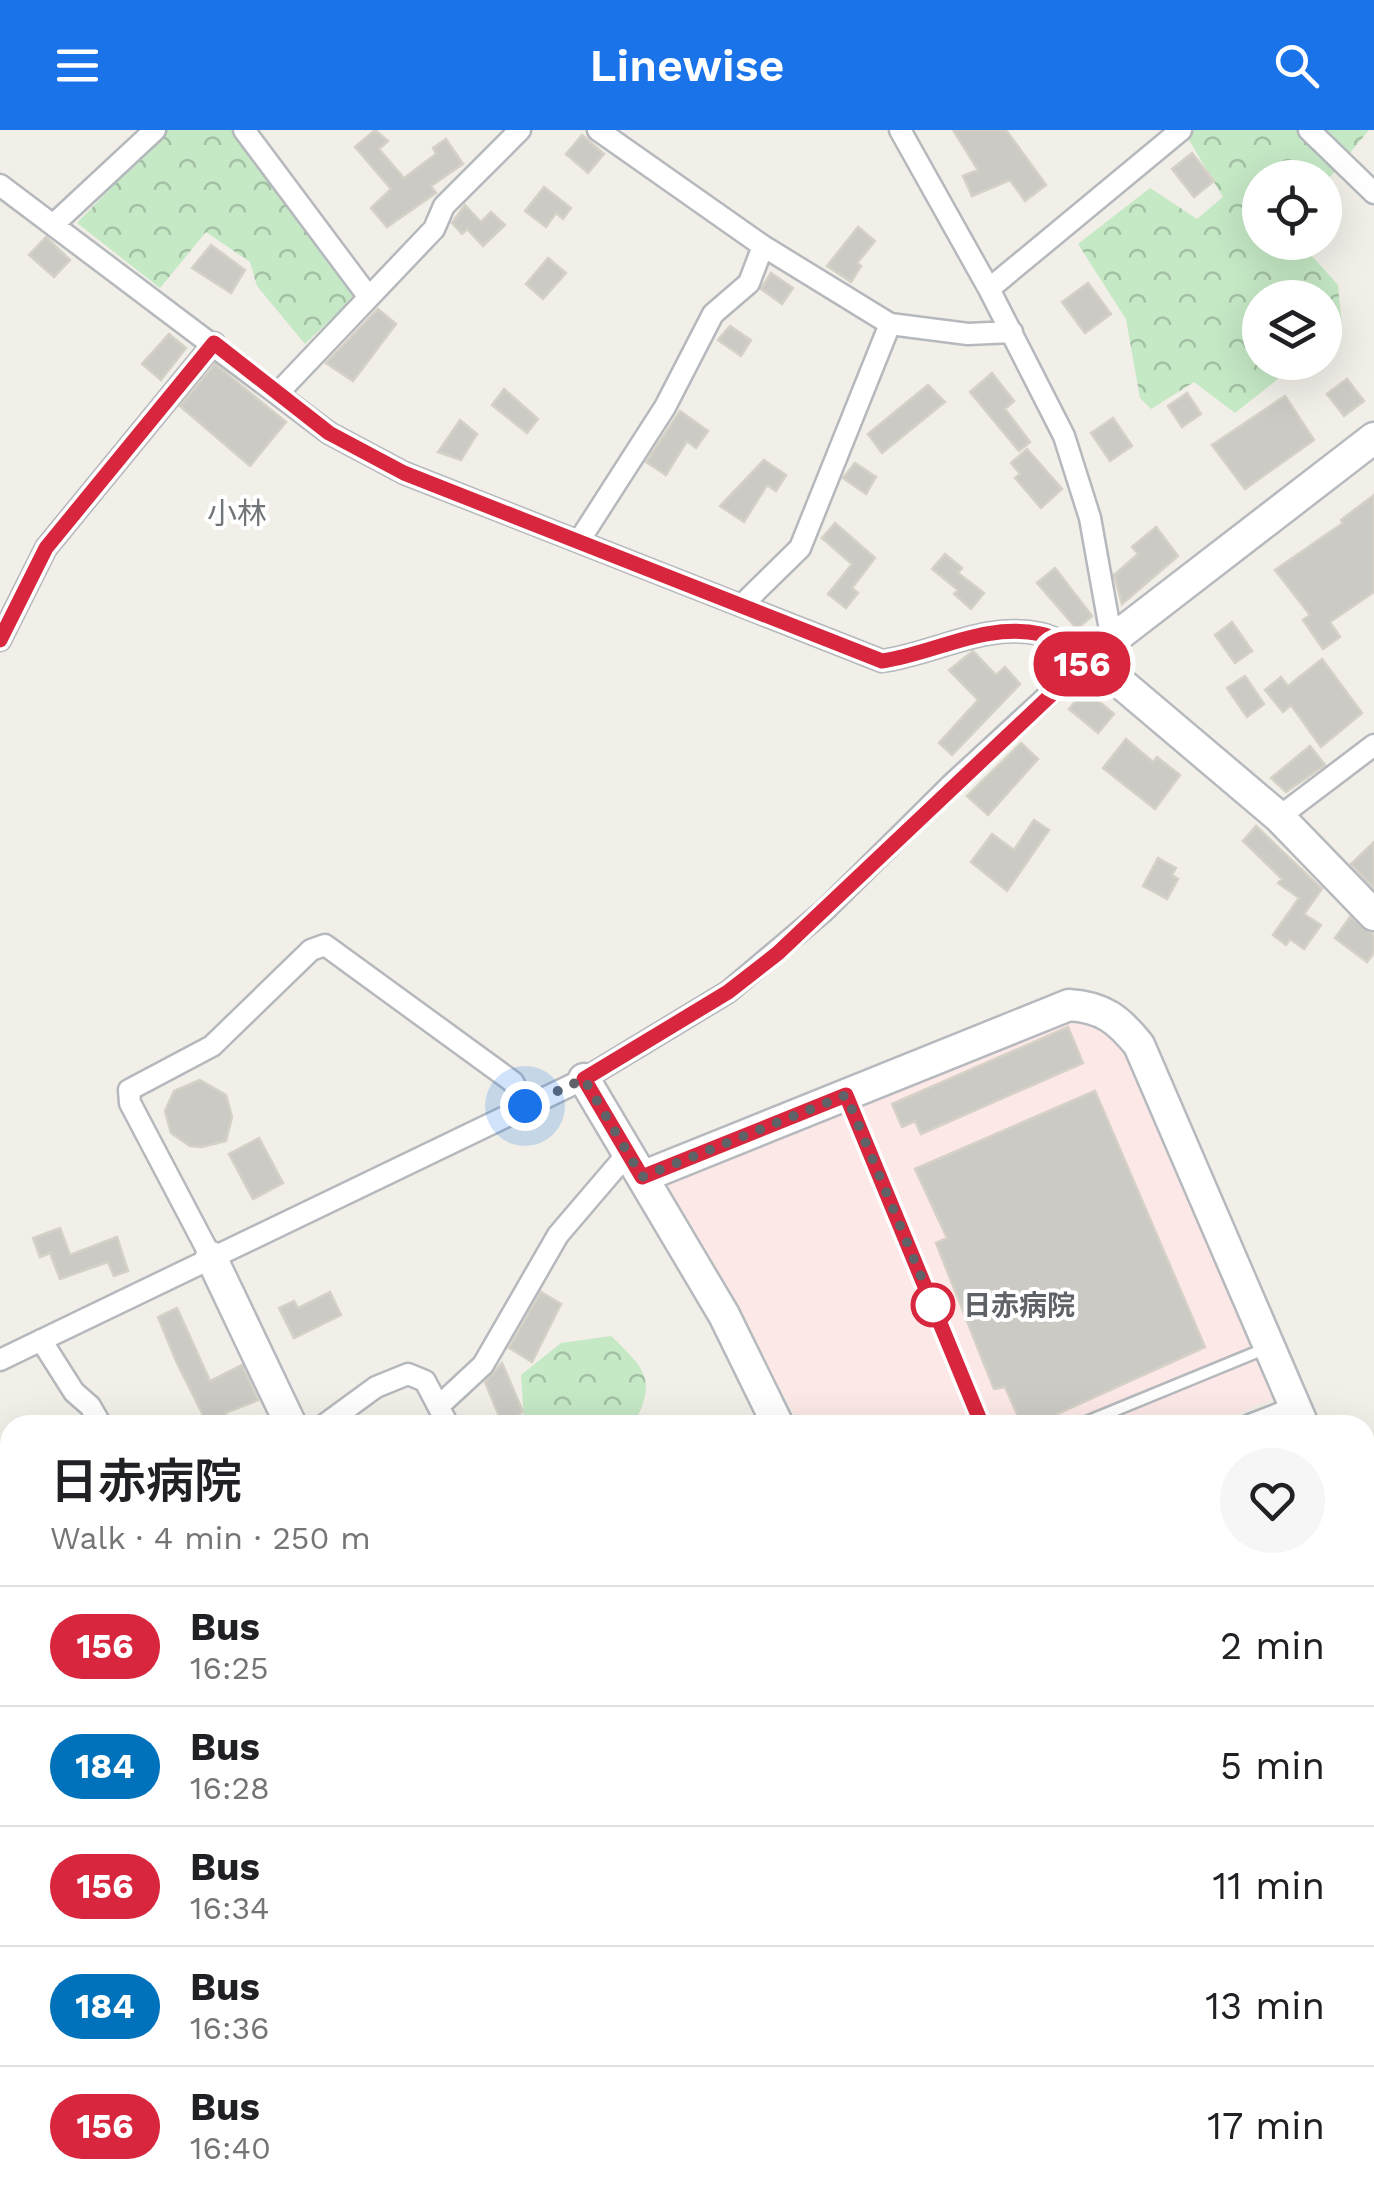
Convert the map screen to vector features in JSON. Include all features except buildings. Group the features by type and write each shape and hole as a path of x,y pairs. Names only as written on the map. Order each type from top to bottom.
{"street":[{"path":"55,223 155,130"},
{"path":"244,130 368,296"},
{"path":"278,393 434,229 444,206 520,130"},
{"path":"598,130 763,246 890,324 968,334 1012,332"},
{"path":"900,130 990,288 1064,436 1090,518 1101,649"},
{"path":"990,288 1182,130"},
{"path":"1309,130 1374,193"},
{"path":"0,185 329,433 404,473 882,661 916,656 988,630 1045,634 1101,649 1279,816 1374,915"},
{"path":"578,541 665,407 712,314 748,282 763,246"},
{"path":"742,606 800,548 890,324"},
{"path":"0,640 46,548 214,343"},
{"path":"0,1360 584,1079 728,992 778,953 1101,649 1374,438"},
{"path":"1279,816 1374,745"},
{"path":"285,1415 211,1256 130,1104 128,1090 212,1046 311,950 325,946 513,1082 525,1106"},
{"path":"441,1404 483,1365 558,1236 636,1165 846,1095 1070,1005 1087,1006 1114,1017 1140,1045 1300,1415"},
{"path":"584,1079 724,1315 773,1415"},
{"path":"41,1340 94,1415"},
{"path":"338,1415 376,1387 408,1374 425,1382 445,1415"}],"lane":[{"path":"846,1095 978,1415"},
{"path":"1103,1415 1270,1346"}],"shaded area":[{"path":"1076,1018 1100,1027 1122,1045 1136,1067 1274,1388 1274,1398 1235,1415 794,1415 666,1182"}],"green space":[{"path":"167,130 232,130 354,297 305,344 257,286 250,262 206,232 160,288 77,223"},
{"path":"1183,130 1369,130 1342,163 1242,160 1242,260 1315,260 1333,280 1242,280 1242,380 1277,380 1235,413 1194,382 1151,409 1140,398 1126,319 1078,244 1150,188 1197,219 1223,197"},
{"path":"611,1336 644,1376 645,1397 638,1415 524,1415 521,1375 561,1343"}],"bus line":[{"name":"156","path":"0,640 46,548 72,513 114,470 158,408 214,343 329,433 404,473 882,661 916,656 988,630 1045,634 1090,658 1029,711 778,953 728,992 641,1049 584,1079 642,1177 846,1095 978,1415"}],"place":[{"name":"日赤病院","path":"933,1305"}],"district":[{"name":"小林","path":"237,514"}],"route":[{"path":"525,1106 584,1079 642,1177 846,1095 937,1315 933,1305"}]}
